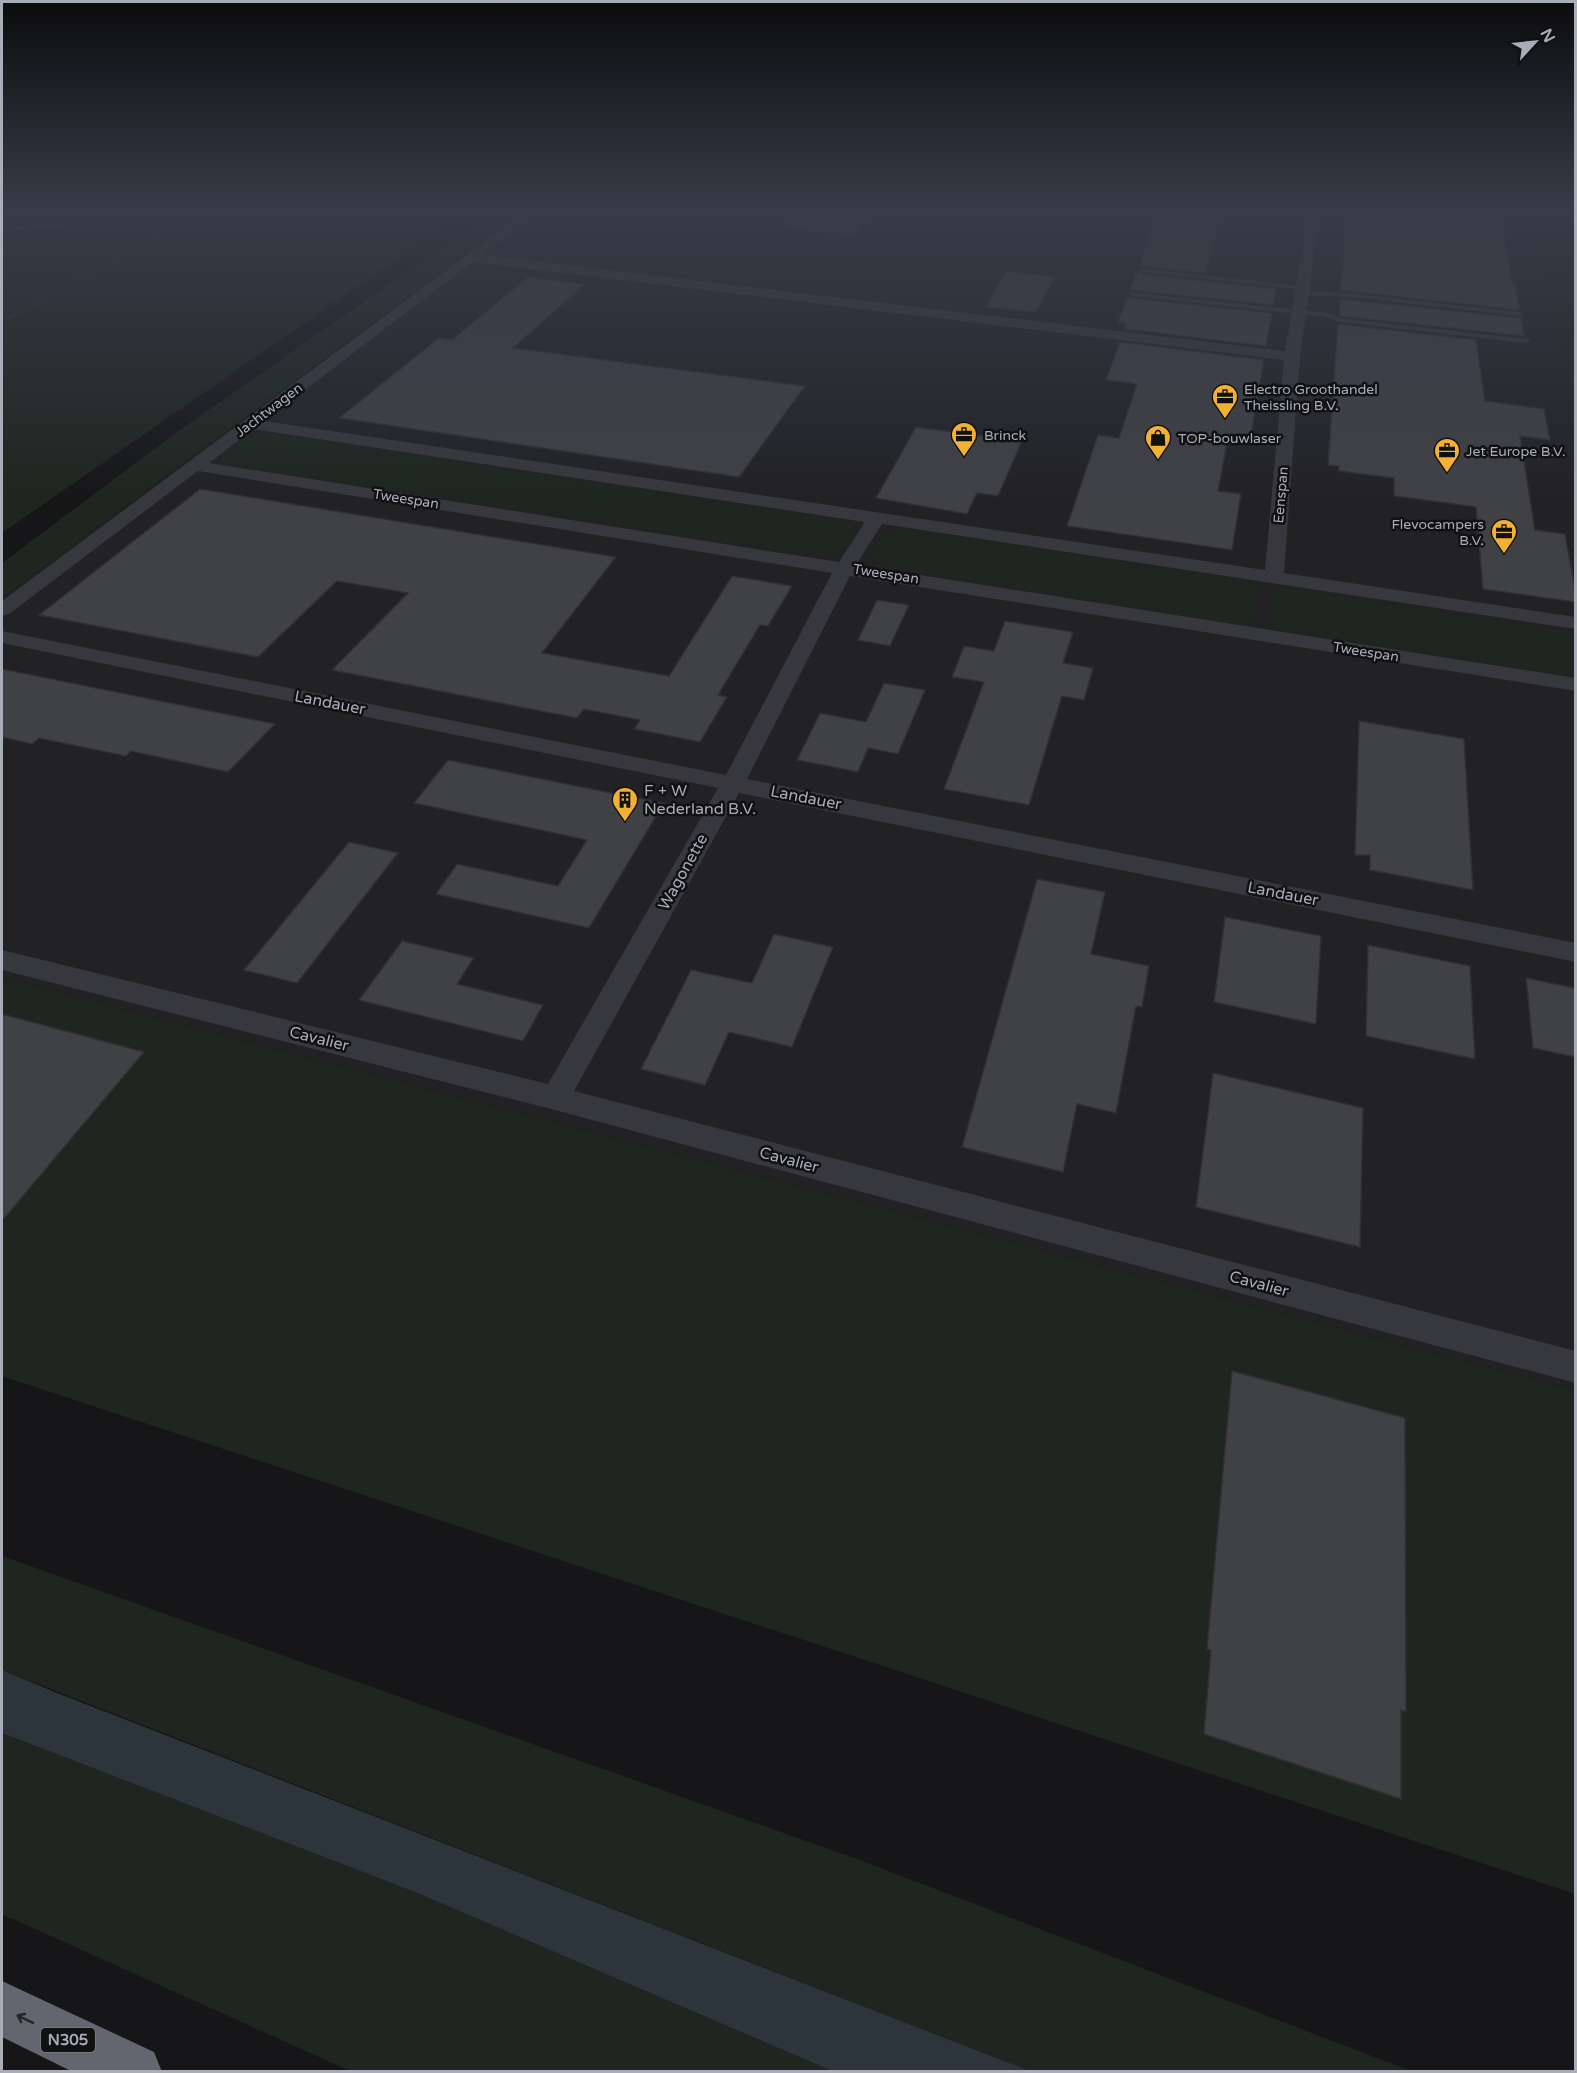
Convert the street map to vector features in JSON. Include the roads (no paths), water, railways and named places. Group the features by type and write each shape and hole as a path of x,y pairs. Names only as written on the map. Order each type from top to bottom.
{"highway":[{"name":"N305","path":"2,2008 134,2072"}],"street":[{"name":"Jachtwagen","path":"2,610 407,306"},
{"path":"870,306 1292,356"},
{"name":"Eenspan","path":"1274,579 1292,356 1300,306"},
{"path":"251,424 1575,623"},
{"name":"Tweespan","path":"196,466 845,567 1575,685"},
{"name":"Wagonette","path":"555,1098 733,783 845,567 877,518"},
{"name":"Landauer","path":"2,637 1575,953"},
{"name":"Cavalier","path":"2,960 555,1098 1575,1367"}],"lane":[{"path":"1241,306 1328,315 1338,320 1527,341"},
{"path":"1445,306 1520,314"}],"place":[{"name":"Electro Groothandel Theissling B.V.","path":"1225,420"},
{"name":"Brinck","path":"964,458"},
{"name":"TOP-bouwlaser","path":"1158,461"},
{"name":"Jet Europe B.V.","path":"1447,474"},
{"name":"Flevocampers B.V.","path":"1504,555"},
{"name":"F + W Nederland B.V.","path":"625,823"}]}
